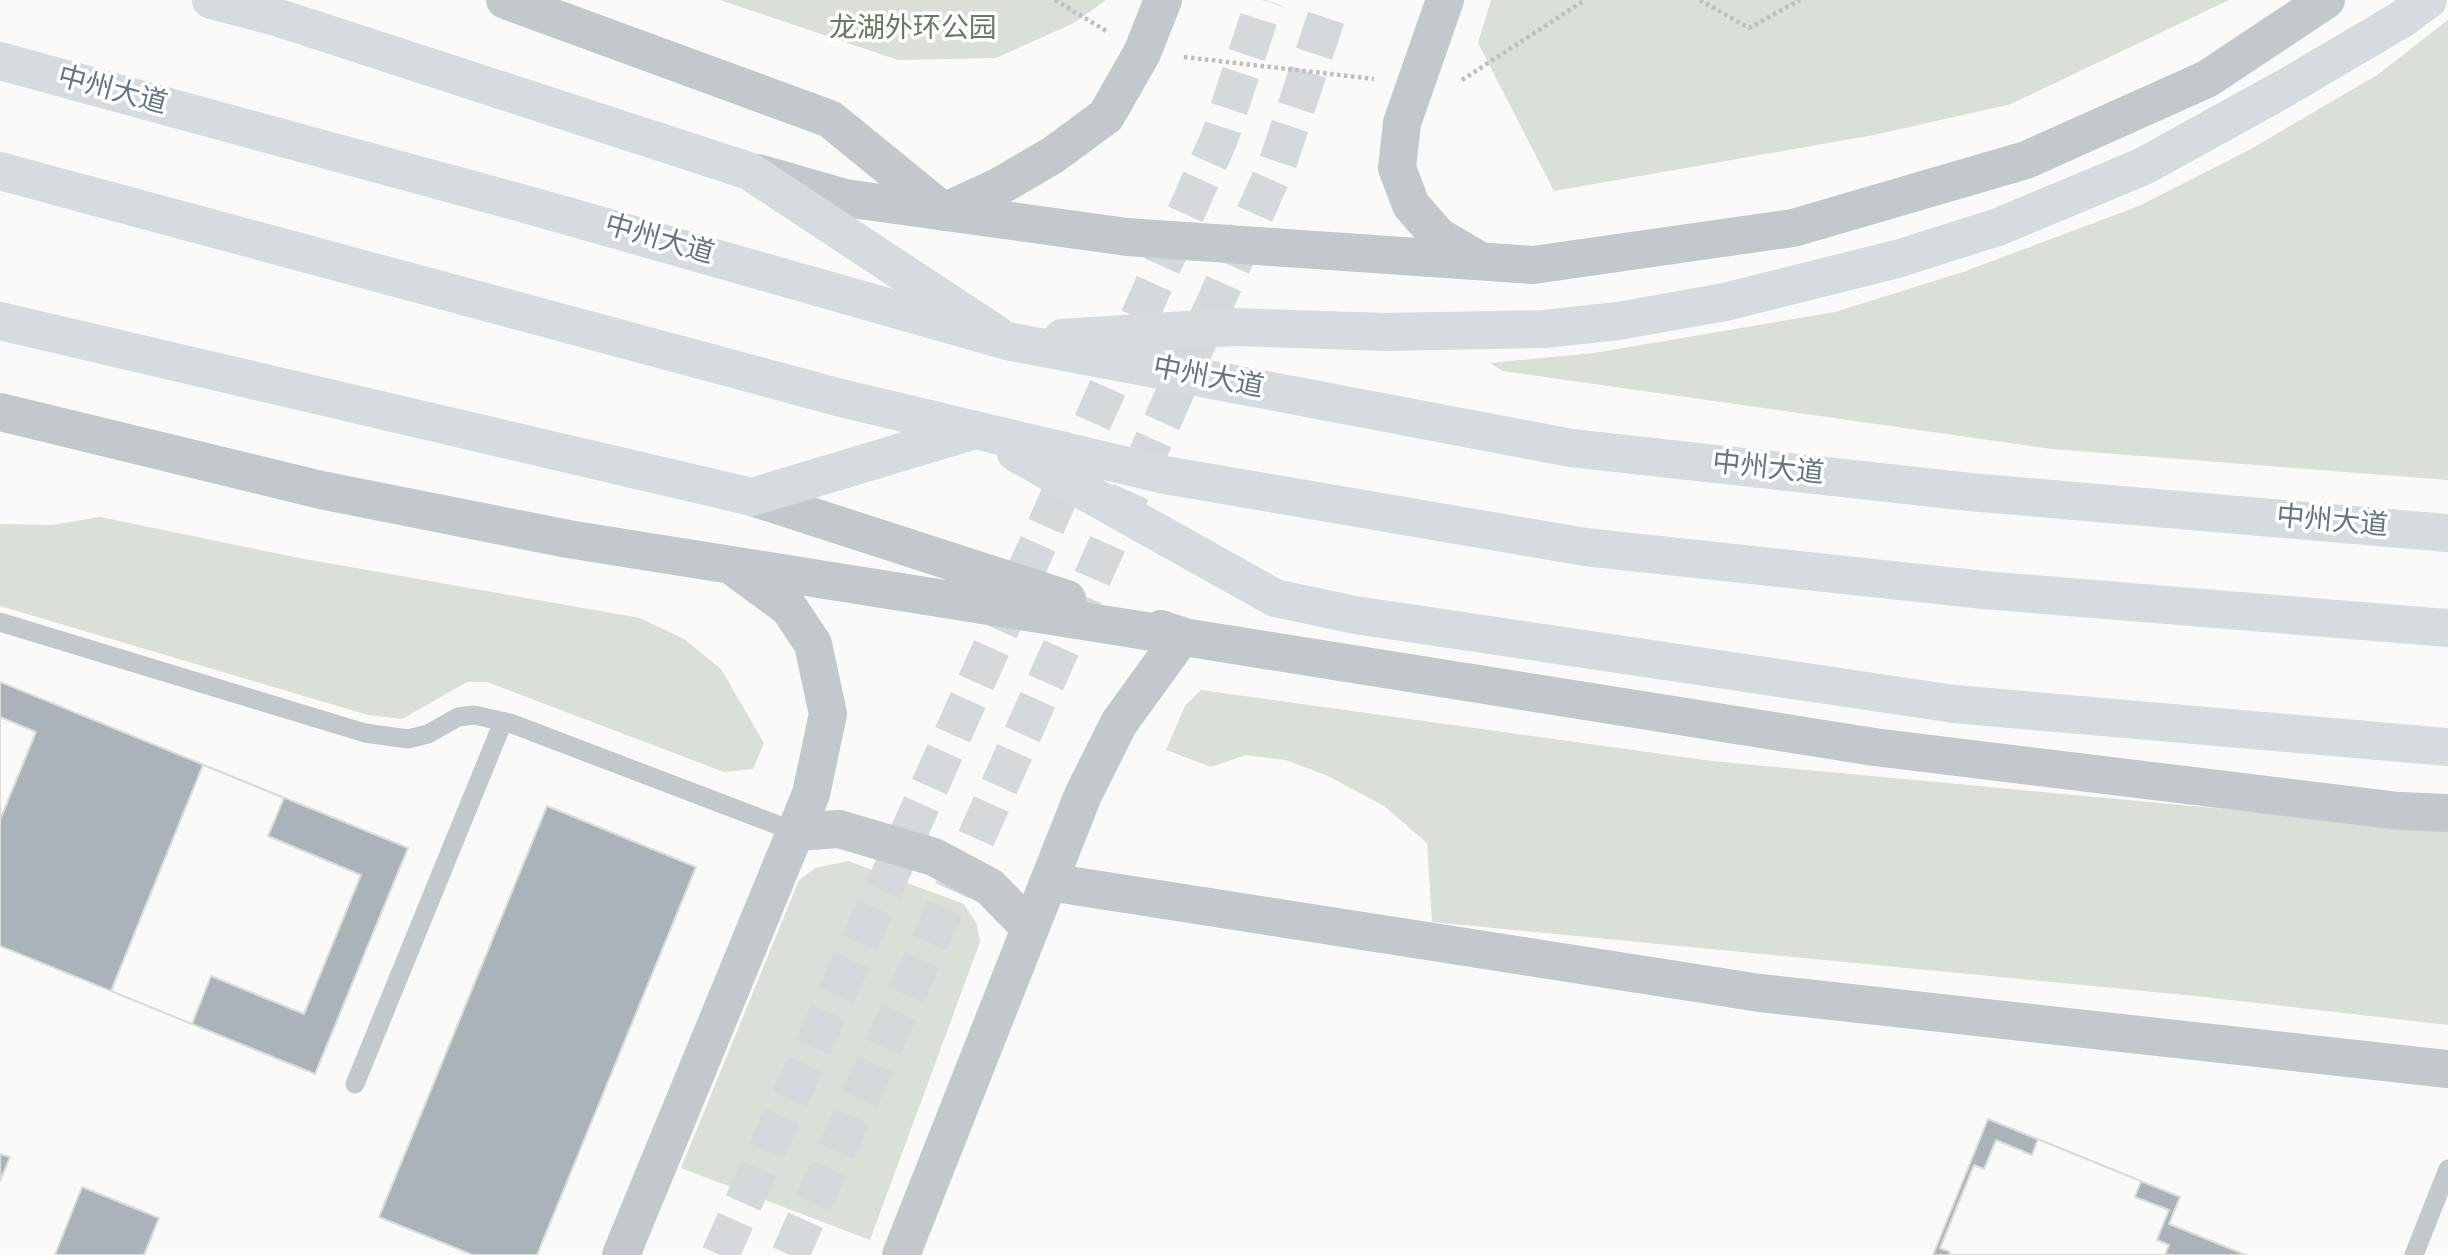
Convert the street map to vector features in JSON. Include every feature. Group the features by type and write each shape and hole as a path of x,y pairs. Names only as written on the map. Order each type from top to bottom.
{"main road":[{"path":"211,0 279,18 748,171 1007,341 1233,327 1386,332 1544,329 1618,321 1726,302 1923,251 1998,227 2144,166 2285,88 2402,19 2428,0"},
{"name":"中州大道","path":"0,61 525,204 1007,341 1571,448 1970,492 2448,533"},
{"path":"0,171 827,394 1165,475 1585,547 1984,590 2448,628"},
{"path":"0,320 752,497 975,430 1275,598 1355,615 1954,704 2448,747"}],"street":[{"path":"505,0 830,120 944,212"},
{"path":"944,212 1021,174 1106,116 1142,53 1163,0"},
{"path":"1445,0 1402,123 1397,168 1411,205 1438,236 1482,261"},
{"path":"748,171 845,198 1127,237 1533,265 1793,228 1941,187 2026,160 2207,79 2326,0"},
{"path":"0,412 321,490 568,539 1874,747 2386,809 2448,813"},
{"path":"752,497 1182,636"},
{"path":"621,1255 811,794 828,715 813,644 789,608 731,565"},
{"path":"901,1255 1083,795 1119,723 1182,636"},
{"path":"796,832 839,829 934,858 990,887 1030,928"},
{"path":"1049,882 1760,993 2448,1069"}],"lane":[{"path":"0,622 365,733 408,739 428,734 458,717 474,715 503,722 796,832"},
{"path":"355,1084 503,722"},
{"path":"2414,1255 2448,1169"}],"path":[{"path":"1055,0 1142,53 1416,84 1447,90 1585,0"},
{"path":"1700,0 1749,28 1800,0"}],"green space":[{"name":"龙湖外环公园","path":"720,0 1106,0 1074,23 996,58 898,60"},
{"path":"1491,0 2229,0 2011,104 1874,135 1554,191 1478,43"},
{"path":"2448,20 2448,480 2052,449 1503,371 1490,363 1594,353 1835,312 1963,272 2139,206 2249,150 2377,75"},
{"path":"100,517 299,558 640,618 684,639 721,669 764,743 753,769 724,772 487,682 467,682 402,719 368,715 0,606 0,524 52,525"},
{"path":"1201,690 1712,761 2448,830 2448,1025 2196,996 1432,922 1427,843 1384,806 1328,776 1286,760 1246,755 1211,767 1166,750 1185,706"},
{"path":"848,861 964,904 977,924 980,942 870,1240 681,1168 799,880 815,868"}],"building":[{"path":"0,682 408,848 315,1074 0,946"},
{"path":"0,717 36,732 0,820"},
{"path":"203,765 284,798 268,836 361,875 304,1014 211,976 192,1024 111,991"},
{"path":"547,806 696,867 537,1255 473,1255 379,1217"},
{"path":"1988,1119 2180,1197 2169,1224 2246,1255 1933,1255"},
{"path":"2038,1139 2141,1181 2135,1197 2169,1210 2157,1240 2169,1245 2165,1255 1949,1255 1950,1252 1940,1248 1974,1165 1984,1169 1996,1140 2032,1155"},
{"path":"0,1154 10,1157 0,1181"},
{"path":"82,1187 159,1218 144,1255 55,1255"}],"tunnel":[{"path":"720,1255 1219,139 1265,0"},
{"path":"790,1255 1278,162 1332,0"}]}
